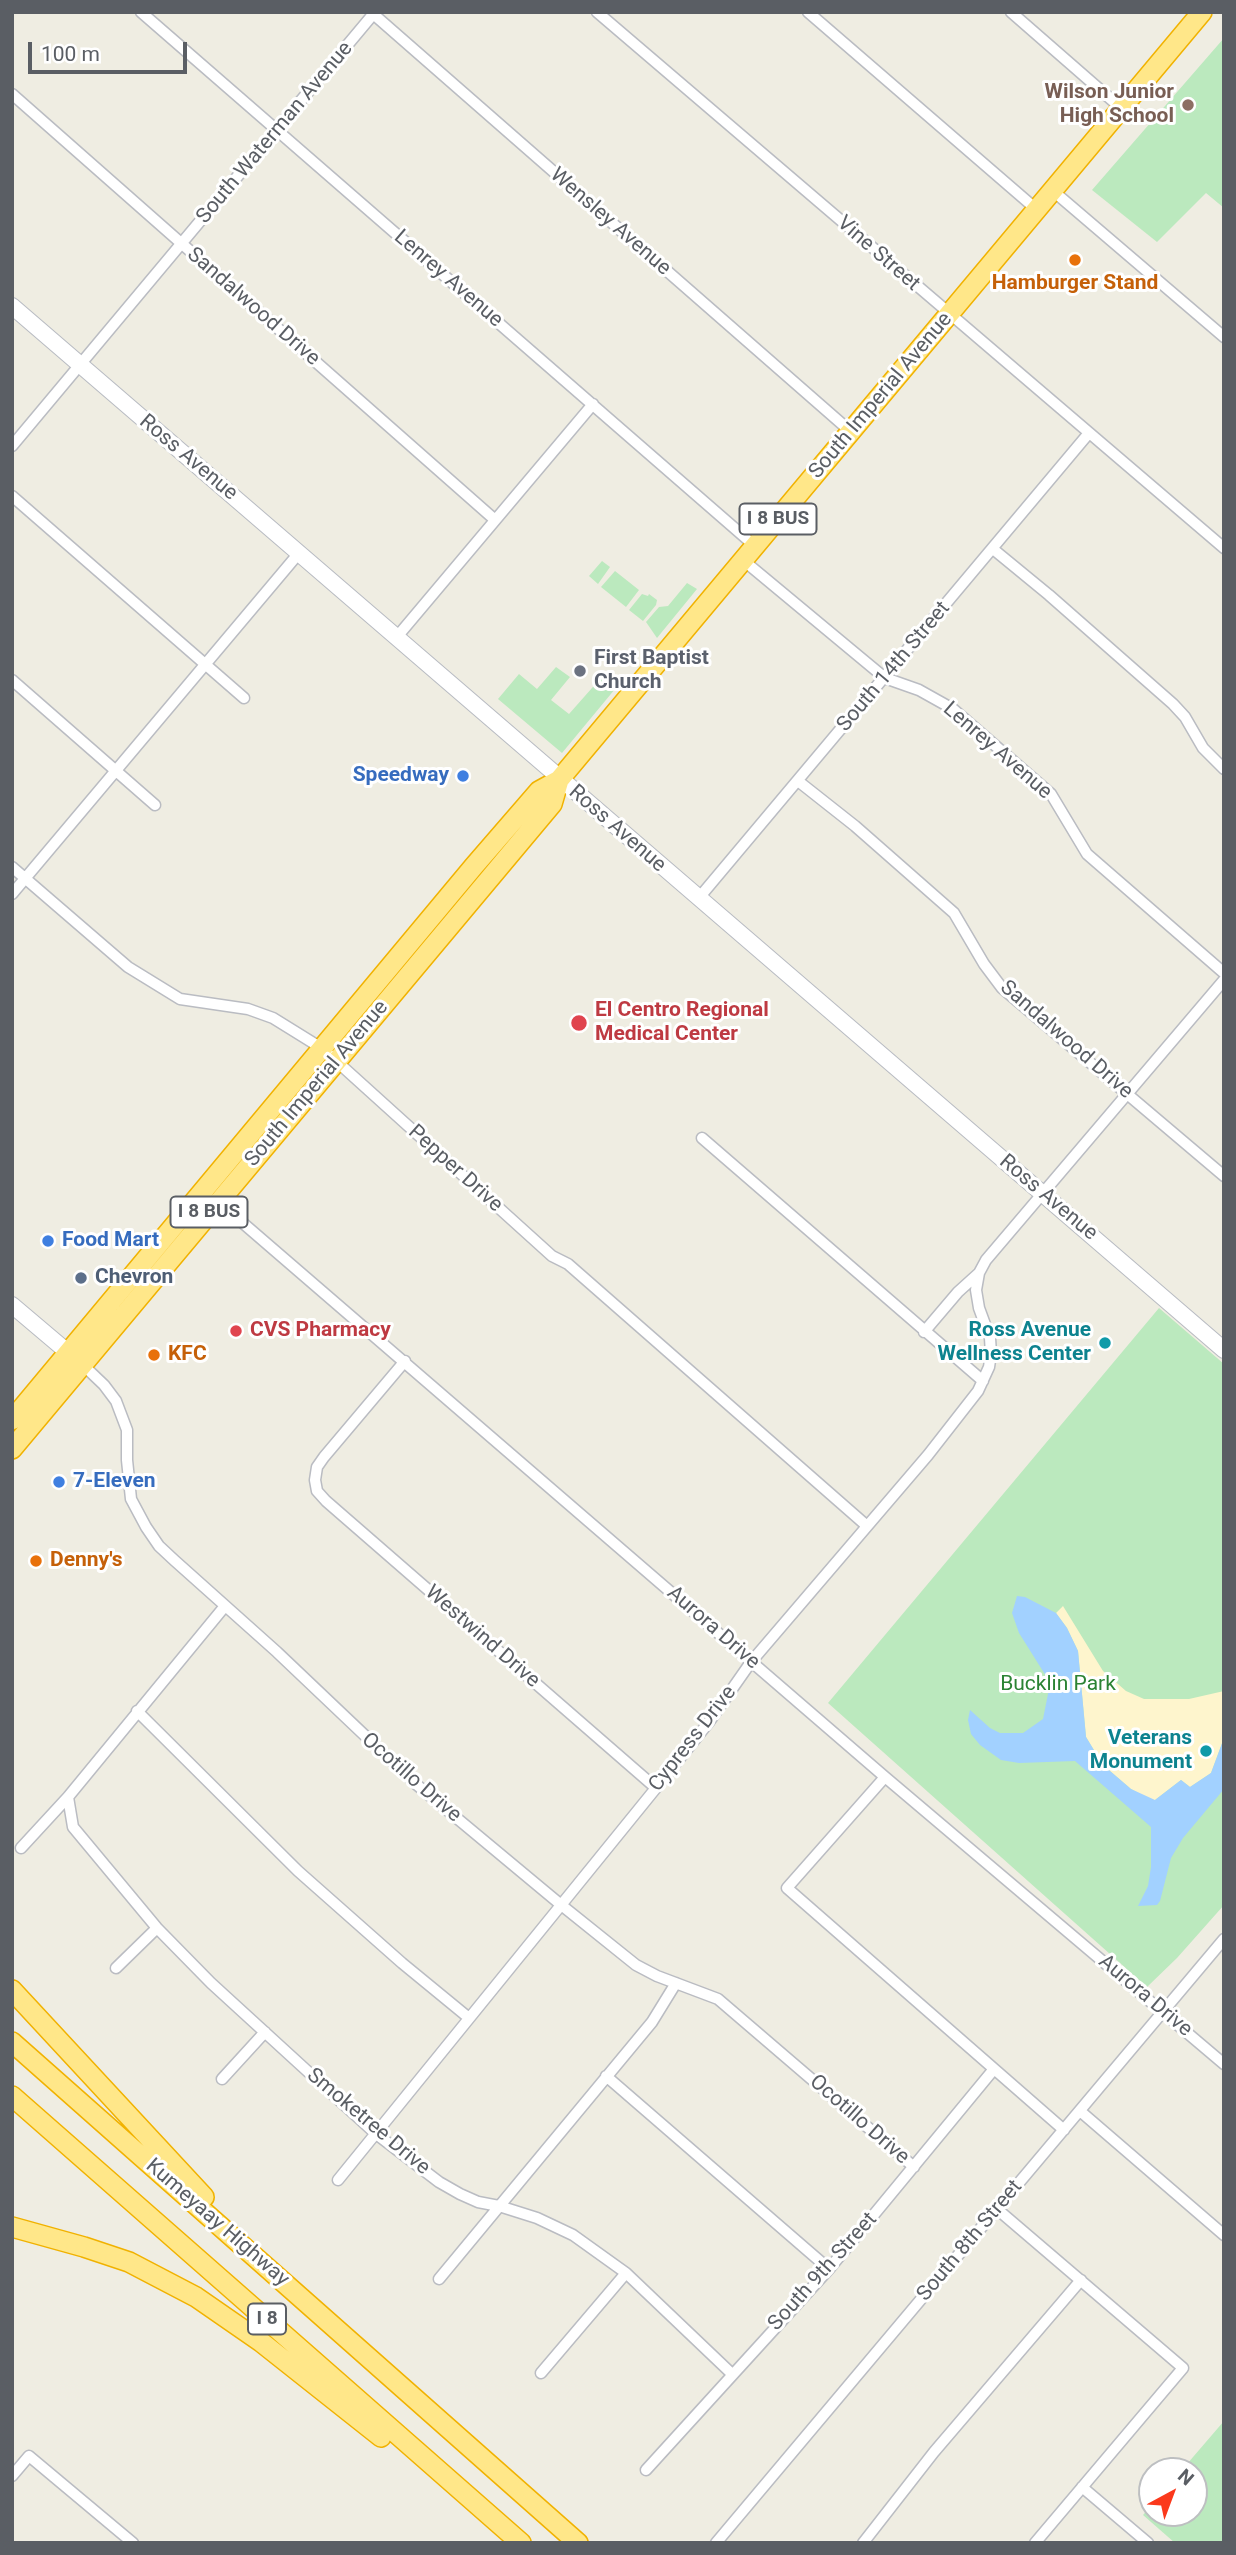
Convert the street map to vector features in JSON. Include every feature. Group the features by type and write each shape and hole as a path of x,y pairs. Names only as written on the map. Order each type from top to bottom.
{"highway":[{"name":"South Imperial Avenue","path":"330,1055 436,911 539,791 559,780 1202,12"},
{"name":"South Imperial Avenue","path":"12,1449 75,1358 211,1195 330,1055 452,925 552,804 559,780"},
{"path":"436,911 452,925"},
{"name":"South Imperial Avenue","path":"12,1419 75,1358"},
{"path":"12,1990 206,2198 242,2244"},
{"name":"Kumeyaay Highway","path":"12,2042 578,2543"},
{"name":"Kumeyaay Highway","path":"12,2096 521,2543"},
{"path":"12,2227 128,2262 196,2297 261,2342 352,2413 454,2499 493,2518"}],"street":[{"name":"Lenrey Avenue","path":"141,12 593,404 885,678 919,690 953,709 1032,777 1051,794 1087,854 1224,973"},
{"name":"Vine Street","path":"597,12 1224,548"},
{"path":"808,12 1036,209"},
{"path":"1011,12 1121,108"},
{"name":"South Waterman Avenue","path":"12,446 373,13"},
{"name":"Wensley Avenue","path":"373,13 850,431"},
{"name":"Sandalwood Drive","path":"12,94 495,519"},
{"path":"1052,190 1224,337"},
{"name":"Ross Avenue","path":"12,306 559,780 1224,1350"},
{"path":"396,638 593,404"},
{"name":"South 14th Street","path":"698,899 1089,433"},
{"path":"12,496 244,698"},
{"path":"993,549 1173,704 1203,748 1224,769"},
{"path":"12,894 299,553"},
{"path":"12,680 155,805"},
{"name":"Sandalwood Drive","path":"798,781 855,826 954,913 984,964 1002,988 1224,1176"},
{"name":"Pepper Drive","path":"12,867 128,967 180,999 248,1009 273,1018 330,1055 552,1256 568,1264 867,1526"},
{"path":"924,1332 979,1273 986,1260 1224,980"},
{"path":"702,1138 983,1381"},
{"name":"Aurora Drive","path":"211,1195 886,1777 1224,2064"},
{"name":"Cypress Drive","path":"338,2180 709,1722 751,1661 978,1391 991,1354 990,1338 977,1299 979,1273"},
{"name":"Ocotillo Drive","path":"12,1305 104,1385 123,1416 127,1430 131,1499 159,1546 277,1652 417,1785 559,1904 635,1965 726,2005 914,2167"},
{"name":"Westwind Drive","path":"405,1361 317,1467 317,1491 656,1788"},
{"path":"21,1848 68,1797 225,1606"},
{"path":"137,1711 298,1871 402,1964 469,2018"},
{"path":"886,1777 787,1888 1064,2130"},
{"name":"Smoketree Drive","path":"68,1797 73,1828 157,1927 211,1983 375,2133 450,2188 478,2202 499,2206 559,2227 626,2273 732,2374"},
{"path":"116,1968 157,1927"},
{"name":"South 8th Street","path":"716,2543 1224,1939"},
{"path":"439,2279 652,2022 676,1983"},
{"path":"222,2079 265,2032"},
{"name":"South 9th Street","path":"646,2470 829,2269 994,2069"},
{"path":"606,2076 829,2269"},
{"path":"1080,2111 1224,2235"},
{"path":"997,2209 1183,2368 1035,2543"},
{"path":"541,2372 626,2273"},
{"path":"863,2543 934,2452 1081,2280"},
{"path":"12,2476 29,2456 133,2543"},
{"path":"1082,2487 1148,2543"}],"green space":[{"name":"Wilson Junior High School","path":"1224,38 1224,208 1206,193 1157,242 1092,190"},
{"path":"602,561 610,567 598,584 589,576"},
{"path":"615,571 639,590 626,607 601,587"},
{"path":"687,583 697,589 657,638 646,622 659,607 668,606"},
{"path":"642,594 649,594 657,600 643,621 629,610"},
{"path":"556,667 570,677 551,700 569,714 607,671 620,683 562,753 498,699 519,674 537,689"},
{"name":"Bucklin Park","path":"1159,1308 1224,1364 1224,1905 1147,1987 828,1703"},
{"path":"1224,2421 1224,2543 1175,2543 1157,2527 1208,2527 1208,2457 1193,2457"}],"sand":[{"path":"1063,1606 1103,1671 1126,1691 1144,1699 1189,1699 1224,1691 1224,1738 1211,1773 1190,1787 1181,1780 1155,1800 1151,1800 1131,1789 1103,1765 1086,1737 1078,1651 1056,1613"}],"water":[{"path":"1017,1596 1025,1597 1056,1613 1067,1628 1078,1651 1086,1737 1103,1765 1131,1789 1155,1800 1181,1780 1190,1787 1211,1773 1224,1738 1224,1789 1183,1838 1171,1858 1157,1905 1138,1906 1148,1886 1151,1827 1075,1761 1019,1763 1001,1760 980,1745 971,1734 968,1720 970,1710 990,1728 1000,1733 1023,1733 1043,1719 1049,1689 1046,1676 1019,1633 1012,1613"}],"place":[{"name":"Wilson Junior High School","path":"1188,105"},
{"name":"Hamburger Stand","path":"1075,260"},
{"name":"First Baptist Church","path":"580,671"},
{"name":"Speedway","path":"463,776"},
{"name":"El Centro Regional Medical Center","path":"579,1023"},
{"name":"Food Mart","path":"48,1241"},
{"name":"Chevron","path":"81,1278"},
{"name":"CVS Pharmacy","path":"236,1331"},
{"name":"Ross Avenue Wellness Center","path":"1105,1343"},
{"name":"KFC","path":"154,1355"},
{"name":"7-Eleven","path":"59,1482"},
{"name":"Denny's","path":"36,1561"},
{"name":"Veterans Monument","path":"1206,1751"}]}
